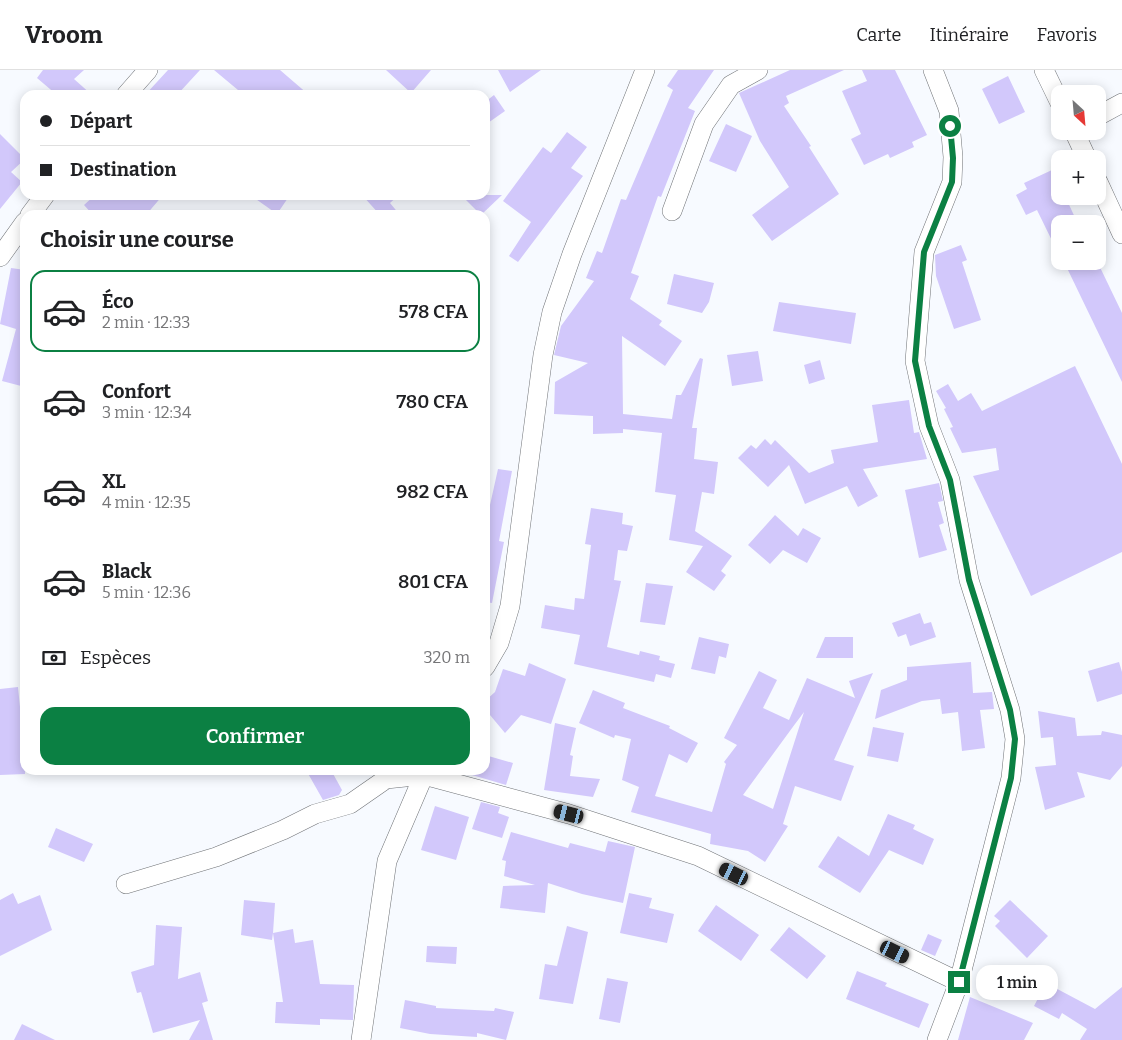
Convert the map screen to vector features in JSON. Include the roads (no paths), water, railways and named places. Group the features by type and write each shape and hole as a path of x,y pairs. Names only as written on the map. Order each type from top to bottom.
{"street":[{"path":"130,90 148,70"},
{"path":"490,658 499,643 510,606 544,355 552,312 572,254 645,70"},
{"path":"672,211 704,124 731,86 758,70"},
{"path":"933,70 949,111 953,158 952,182 924,252 915,361 929,426 950,480 969,580 1010,710 1015,739 1011,778 959,982 937,1040"},
{"path":"1044,70 1051,85"},
{"path":"1106,112 1122,103"},
{"path":"1106,199 1122,234"},
{"path":"0,257 20,229"},
{"path":"126,884 216,857 283,830 315,814 350,804 386,779 408,775"},
{"path":"361,1040 387,861 424,775"},
{"path":"432,775 456,785 569,814 698,856 959,982"}]}
